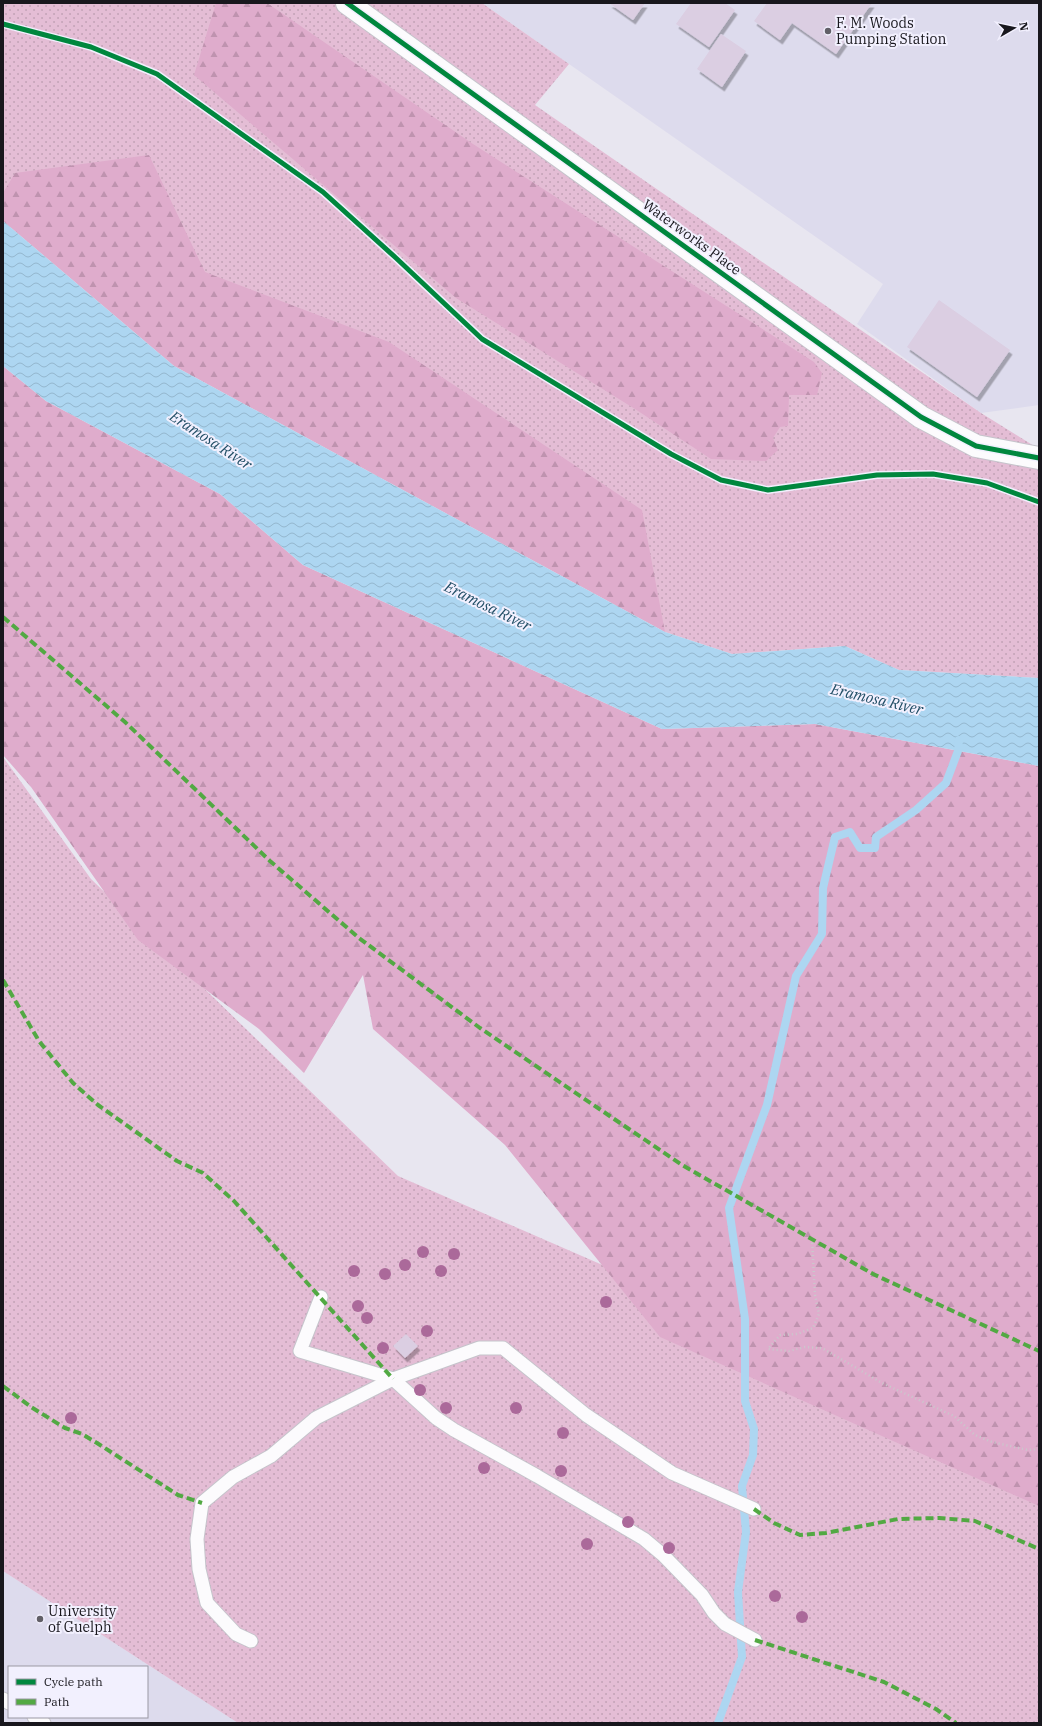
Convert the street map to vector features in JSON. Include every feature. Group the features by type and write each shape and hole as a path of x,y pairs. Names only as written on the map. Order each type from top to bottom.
{"street":[{"name":"Waterworks Place","path":"347,3 921,417 976,446 1039,458"}],"lane":[{"path":"321,1297 300,1351 393,1379 436,1418 454,1430 537,1476 644,1539 663,1555 702,1595 714,1613 725,1624 754,1640"},
{"path":"252,1640 236,1634 207,1603 198,1570 196,1539 202,1503 232,1477 271,1456 316,1418 393,1379 479,1348 503,1348 586,1415 672,1473 754,1509"}],"path":[{"path":"812,1239 815,1295 818,1314 813,1328 797,1334 780,1335 768,1349 789,1351 805,1346 822,1348 882,1383 954,1416 975,1435 992,1442 1028,1450 1039,1449"}],"shaded area":[{"path":"3,3 482,3 569,64 535,105 981,413 1039,449 1039,678 899,670 845,646 732,654 665,632 3,221"},
{"path":"482,3 1039,3 1039,405 981,413 857,324 883,284"},
{"path":"3,757 91,879 398,1176 699,1307 1039,1452 1039,1723 238,1723 3,1571"},
{"name":"University of Guelph","path":"3,1571 238,1723 3,1723"}],"green space":[{"path":"216,3 267,3 473,144 814,362 822,373 817,395 789,395 788,426 780,427 773,438 778,450 766,461 711,459 635,409 456,298 194,75"},
{"path":"149,155 205,272 389,342 642,510 665,632 174,366 3,221 3,193 15,173"},
{"path":"3,366 46,401 220,494 303,565 662,729 815,724 1039,766 1039,1506 660,1337 505,1145 373,1029 363,975 304,1073 259,1029 138,940 31,787 3,755"}],"water":[{"name":"Eramosa River","path":"3,221 174,366 665,632 732,654 845,646 899,670 1039,678 1039,766 815,724 662,729 303,565 220,494 46,401 3,366"}],"building":[{"path":"609,3 645,3 633,20"},
{"path":"691,3 725,3 735,10 709,47 676,24"},
{"name":"F. M. Woods Pumping Station","path":"767,3 872,3 836,54 792,23 780,40 754,21"},
{"path":"721,34 746,51 722,87 697,69"},
{"path":"939,300 1010,350 977,397 907,347"},
{"path":"406,1334 418,1346 405,1358 393,1346"}],"waterway":[{"path":"718,1723 742,1657 738,1592 746,1532 742,1486 753,1455 754,1429 745,1401 745,1319 729,1208 767,1105 796,976 822,934 823,888 835,837 850,832 860,848 875,848 876,837 916,810 946,783 958,751 959,740"}],"marked path":[{"path":"3,617 125,722 270,861 359,938 480,1028 682,1165 873,1274 1039,1351"},
{"path":"3,980 39,1041 73,1083 98,1105 177,1161 203,1173 234,1201 393,1379"},
{"path":"3,1386 31,1407 65,1428 82,1434 178,1495 202,1503"},
{"path":"754,1509 774,1523 800,1535 826,1533 898,1519 939,1518 975,1521 1039,1549"},
{"path":"755,1640 884,1682 936,1709 956,1723"}],"cycle path":[{"path":"347,3 921,417 976,446 1039,458"},
{"path":"3,24 91,47 157,74 323,192 482,339 671,454 721,480 768,490 877,475 933,474 987,483 1039,502"}],"place":[{"name":"F. M. Woods Pumping Station","path":"828,31"},
{"name":"University of Guelph","path":"40,1619"}]}
